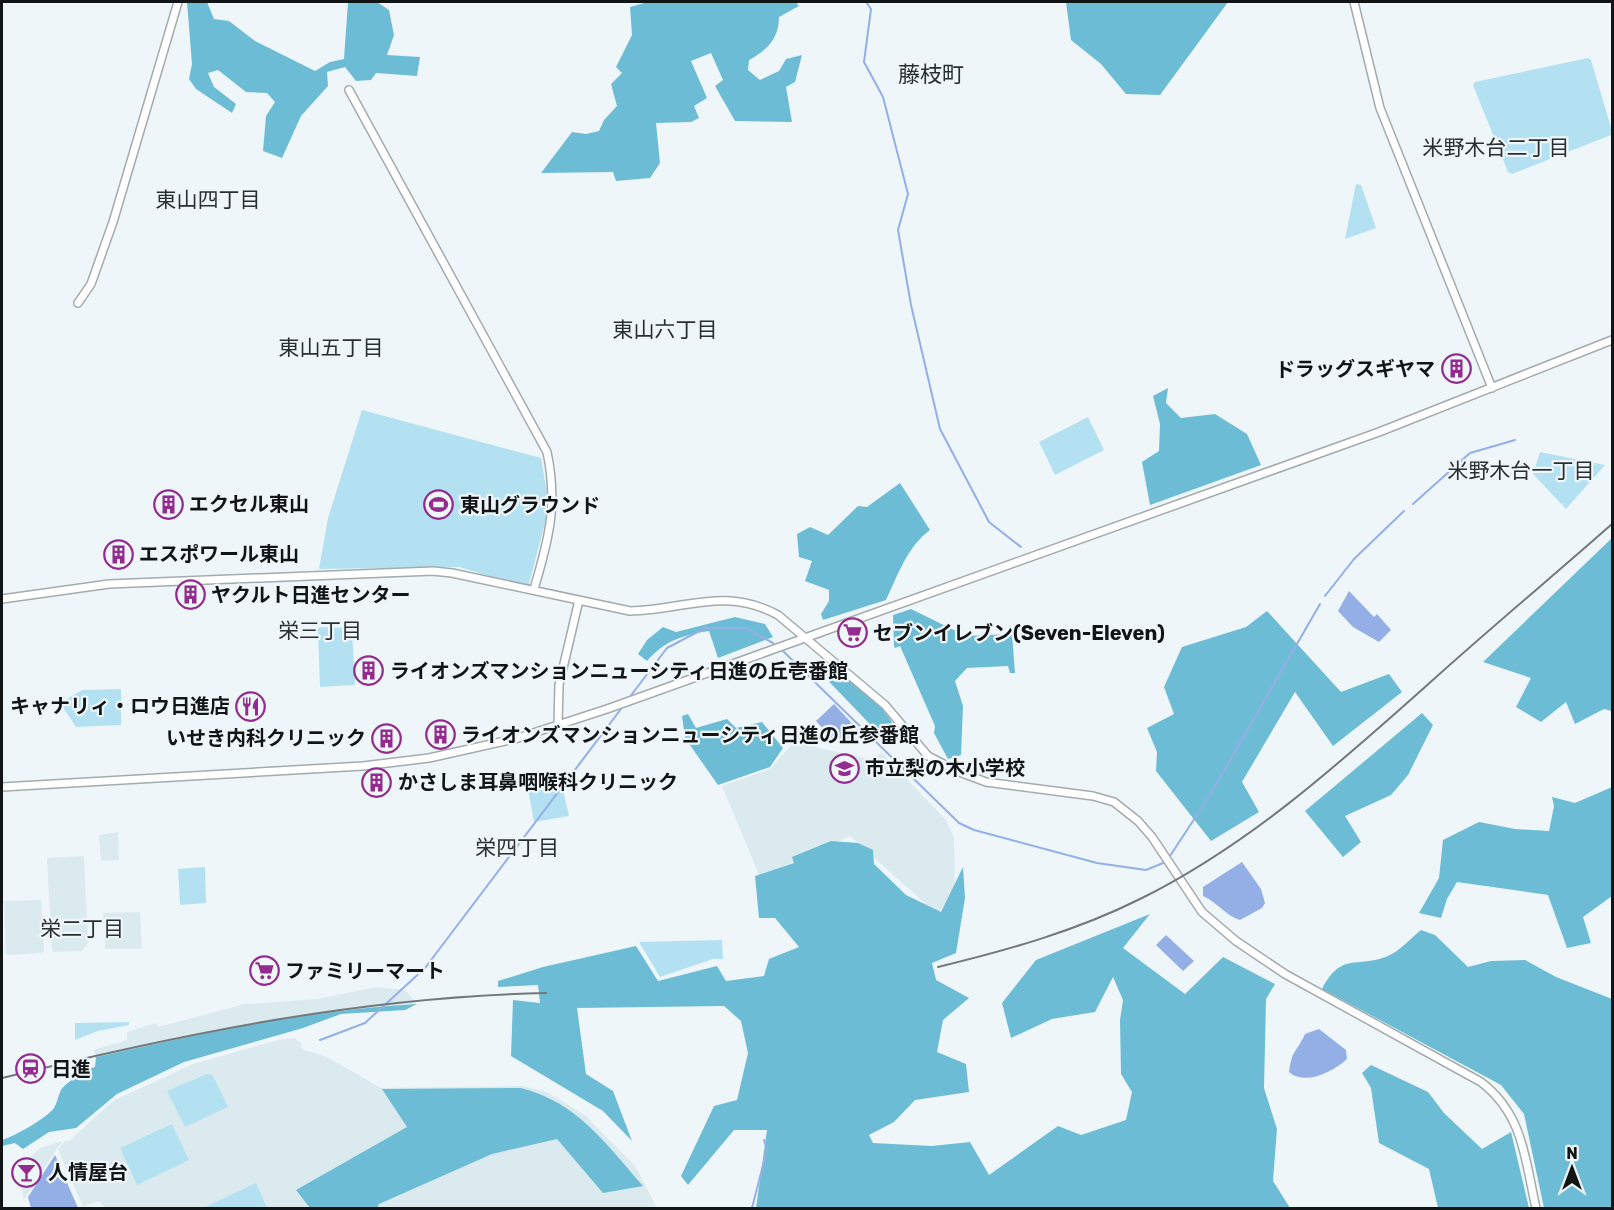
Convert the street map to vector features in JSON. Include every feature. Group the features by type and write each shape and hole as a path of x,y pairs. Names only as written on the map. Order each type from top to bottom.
{"street":[{"path":"78,303 92,284 113,222 178,2"},
{"path":"1354,2 1380,108 1492,388"},
{"path":"349,90 547,452 554,492 553,515 534,589"},
{"path":"2,787 363,766 429,758 518,738 1365,437 1612,341"},
{"path":"2,600 109,584 417,572 452,573 630,611 649,611 711,599 733,600 764,608 778,615 885,705 921,750 938,762 986,782 1093,796 1114,802 1138,821 1159,845 1202,912 1236,941 1285,974 1447,1061 1491,1089 1508,1108 1518,1129 1536,1209"},
{"path":"558,725 559,686 579,600"}],"shaded area":[{"path":"187,2 207,2 214,19 229,21 255,41 315,71 330,62 344,59 348,2 377,2 389,10 394,35 387,55 420,57 417,76 376,73 371,80 356,81 345,67 327,72 328,86 301,116 282,158 263,151 266,116 275,102 267,93 246,92 218,70 208,73 214,87 236,104 232,113 196,89 189,79 192,64"},
{"path":"648,2 796,2 799,6 779,17 774,38 766,48 749,60 748,70 760,80 779,71 786,59 802,55 795,82 786,87 792,122 735,121 715,86 723,80 711,53 691,61 707,98 694,106 699,118 691,122 656,123 660,163 650,178 616,181 613,172 541,173 572,132 586,134 599,131 604,120 617,106 611,84 622,73 616,67 632,35 630,7"},
{"path":"1066,2 1228,2 1160,95 1126,94 1101,64 1071,40"},
{"path":"1588,58 1591,60 1612,131 1611,135 1512,174 1508,172 1473,85 1475,82"},
{"path":"1356,184 1361,185 1376,228 1345,239"},
{"path":"1168,388 1166,403 1181,418 1215,414 1247,434 1261,465 1150,505 1142,462 1159,451 1160,424 1153,396"},
{"name":"東山グラウンド","path":"362,410 541,458 547,493 546,519 528,588 459,567 319,569 328,518"},
{"path":"1088,417 1104,450 1055,475 1039,442"},
{"path":"1540,452 1605,465 1566,509 1533,474"},
{"path":"900,483 930,530 909,553 886,600 823,620 821,614 829,601 829,590 805,581 812,561 799,557 797,534 810,527 828,535 858,506 867,507"},
{"path":"1612,538 1612,711 1604,709 1575,724 1566,702 1541,722 1516,707 1531,678 1483,662"},
{"path":"1349,591 1374,617 1377,614 1391,630 1379,642 1353,627 1338,611"},
{"path":"911,609 966,636 1012,634 1015,673 1010,673 1008,666 967,668 955,681 963,706 961,755 948,759 934,733 935,726 900,646 895,648 894,646 893,615"},
{"path":"1267,611 1341,692 1389,674 1402,692 1333,746 1295,692 1242,782 1259,812 1211,841 1156,771 1157,752 1147,728 1174,714 1164,687 1182,647 1246,627"},
{"path":"735,617 765,624 773,637 718,658 709,631 675,640 660,648 647,661 638,654 647,640 663,627 676,632"},
{"path":"320,627 352,630 355,685 320,687 318,629"},
{"path":"814,660 852,682 876,702 894,725 900,738 891,746 812,664"},
{"path":"121,689 121,725 76,727 60,703 82,690"},
{"path":"834,704 859,731 847,741 834,741 816,721"},
{"path":"1422,713 1433,725 1408,775 1391,795 1345,816 1361,842 1343,857 1305,811"},
{"path":"688,714 696,728 727,719 736,728 762,722 783,748 770,767 718,785 685,738 682,716"},
{"path":"804,731 818,748 870,759 882,753 946,820 954,837 955,891 937,914 850,836 760,877 722,786 770,769"},
{"path":"561,781 569,816 534,822 528,789"},
{"path":"1612,787 1612,896 1583,917 1591,943 1567,948 1548,895 1457,882 1447,899 1441,918 1419,913 1439,878 1443,840 1479,822 1515,829 1549,831 1554,806 1552,797 1575,803"},
{"path":"118,832 119,860 101,861 99,835"},
{"path":"831,841 858,843 873,850 874,864 906,895 941,912 963,867 965,898 956,953 932,963 936,980 969,998 943,1020 937,1052 966,1064 969,1092 915,1100 894,1122 869,1135 873,1143 932,1146 970,1142 989,1175 1058,1126 1081,1135 1126,1120 1132,1092 1121,1074 1120,1020 1123,1000 1113,977 1095,1012 1052,1019 1011,1038 1002,1003 1036,960 1150,914 1123,948 1185,994 1223,957 1275,984 1266,999 1264,1088 1277,1129 1273,1181 1290,1208 756,1208 767,1130 734,1130 688,1185 681,1176 714,1106 737,1100 748,1053 741,1021 724,1006 577,1008 586,1074 613,1091 632,1141 603,1111 511,1056 513,1000 540,1003 538,985 498,987 498,981 543,967 636,946 658,981 717,966 726,981 764,976 769,959 799,947 775,918 759,918 755,876 794,863 792,857"},
{"path":"84,856 88,943 82,951 55,952 52,951 47,858"},
{"path":"1242,862 1261,889 1265,903 1262,908 1240,920 1203,896 1203,887"},
{"path":"205,867 206,903 180,905 178,869"},
{"path":"41,900 44,951 6,954 4,901"},
{"path":"140,912 142,947 139,949 105,949 103,913"},
{"path":"1421,930 1435,935 1468,967 1491,961 1525,960 1556,977 1612,999 1612,1208 1544,1208 1524,1114 1501,1085 1322,989 1329,977 1343,965 1388,956"},
{"path":"1166,935 1194,961 1183,971 1156,945"},
{"path":"722,940 723,959 713,959 660,977 639,942"},
{"path":"376,987 405,990 417,1004 302,1016 199,1034 96,1057 94,1050 127,1040 127,1032 156,1023 158,1027 245,1004 318,999"},
{"path":"417,1004 405,1010 341,1014 303,1028 184,1062 117,1094 76,1128 49,1132 23,1149 15,1143 2,1146 2,1140 29,1127 50,1112 63,1087 95,1067 96,1057 215,1031 295,1017"},
{"path":"129,1022 129,1025 98,1031 75,1040 75,1023"},
{"path":"1319,1029 1346,1050 1347,1059 1319,1076 1303,1078 1289,1072 1293,1055 1305,1034"},
{"path":"294,1038 301,1043 302,1049 327,1057 381,1088 523,1086 547,1092 585,1115 635,1166 657,1208 105,1208 99,1201 83,1207 58,1149 113,1101 193,1064 278,1040"},
{"path":"1371,1065 1428,1092 1444,1113 1482,1149 1511,1132 1529,1208 1438,1208 1429,1169 1379,1143 1371,1088 1362,1073"},
{"path":"207,1074 213,1076 228,1107 185,1127 167,1091"},
{"path":"521,1088 558,1103 574,1114 603,1140 643,1186 603,1193 557,1139 492,1154 379,1204 377,1208 310,1208 296,1190 407,1127 382,1089"},
{"path":"172,1124 189,1160 137,1185 120,1148"},
{"path":"62,1141 24,1199 18,1169 40,1148"},
{"path":"55,1155 78,1208 31,1208 28,1197"},
{"path":"256,1183 267,1208 203,1208"}],"waterway":[{"path":"866,2 871,9 864,62 883,97 908,194 898,230 911,305 940,429 989,522 1021,547"},
{"path":"1413,504 1470,453 1515,440"},
{"path":"1325,596 1354,559 1404,511"},
{"path":"1170,856 1210,795 1320,604"},
{"path":"629,698 667,648 705,628 745,628 773,643"},
{"path":"782,650 959,823 974,830 1097,863 1146,870 1163,863"},
{"path":"320,1040 365,1023 425,968 624,705"},
{"path":"752,1208 767,1150 764,1140"}],"railway":[{"path":"938,967 1016,946 1091,921 1140,899 1220,853 1258,827 1330,770 1612,524"},
{"path":"2,1078 136,1047 271,1020 408,1002 546,993"}],"place":[{"name":"ドラッグスギヤマ","path":"1456,369"},
{"name":"エクセル東山","path":"168,504"},
{"name":"東山グラウンド","path":"439,505"},
{"name":"エスポワール東山","path":"118,554"},
{"name":"ヤクルト日進センター","path":"190,595"},
{"name":"セブンイレブン(Seven-Eleven)","path":"852,633"},
{"name":"ライオンズマンションニューシティ日進の丘壱番館","path":"369,671"},
{"name":"キャナリィ・ロウ日進店","path":"251,706"},
{"name":"ライオンズマンションニューシティ日進の丘参番館","path":"440,735"},
{"name":"いせき内科クリニック","path":"387,738"},
{"name":"市立梨の木小学校","path":"844,768"},
{"name":"かさしま耳鼻咽喉科クリニック","path":"377,782"},
{"name":"ファミリーマート","path":"264,971"},
{"name":"日進","path":"30,1069"},
{"name":"人情屋台","path":"27,1172"}],"district":[{"name":"藤枝町","path":"931,74"},
{"name":"米野木台二丁目","path":"1496,147"},
{"name":"東山四丁目","path":"208,199"},
{"name":"東山六丁目","path":"665,329"},
{"name":"東山五丁目","path":"331,347"},
{"name":"米野木台一丁目","path":"1521,470"},
{"name":"栄三丁目","path":"320,630"},
{"name":"栄四丁目","path":"517,847"},
{"name":"栄二丁目","path":"82,928"}]}
